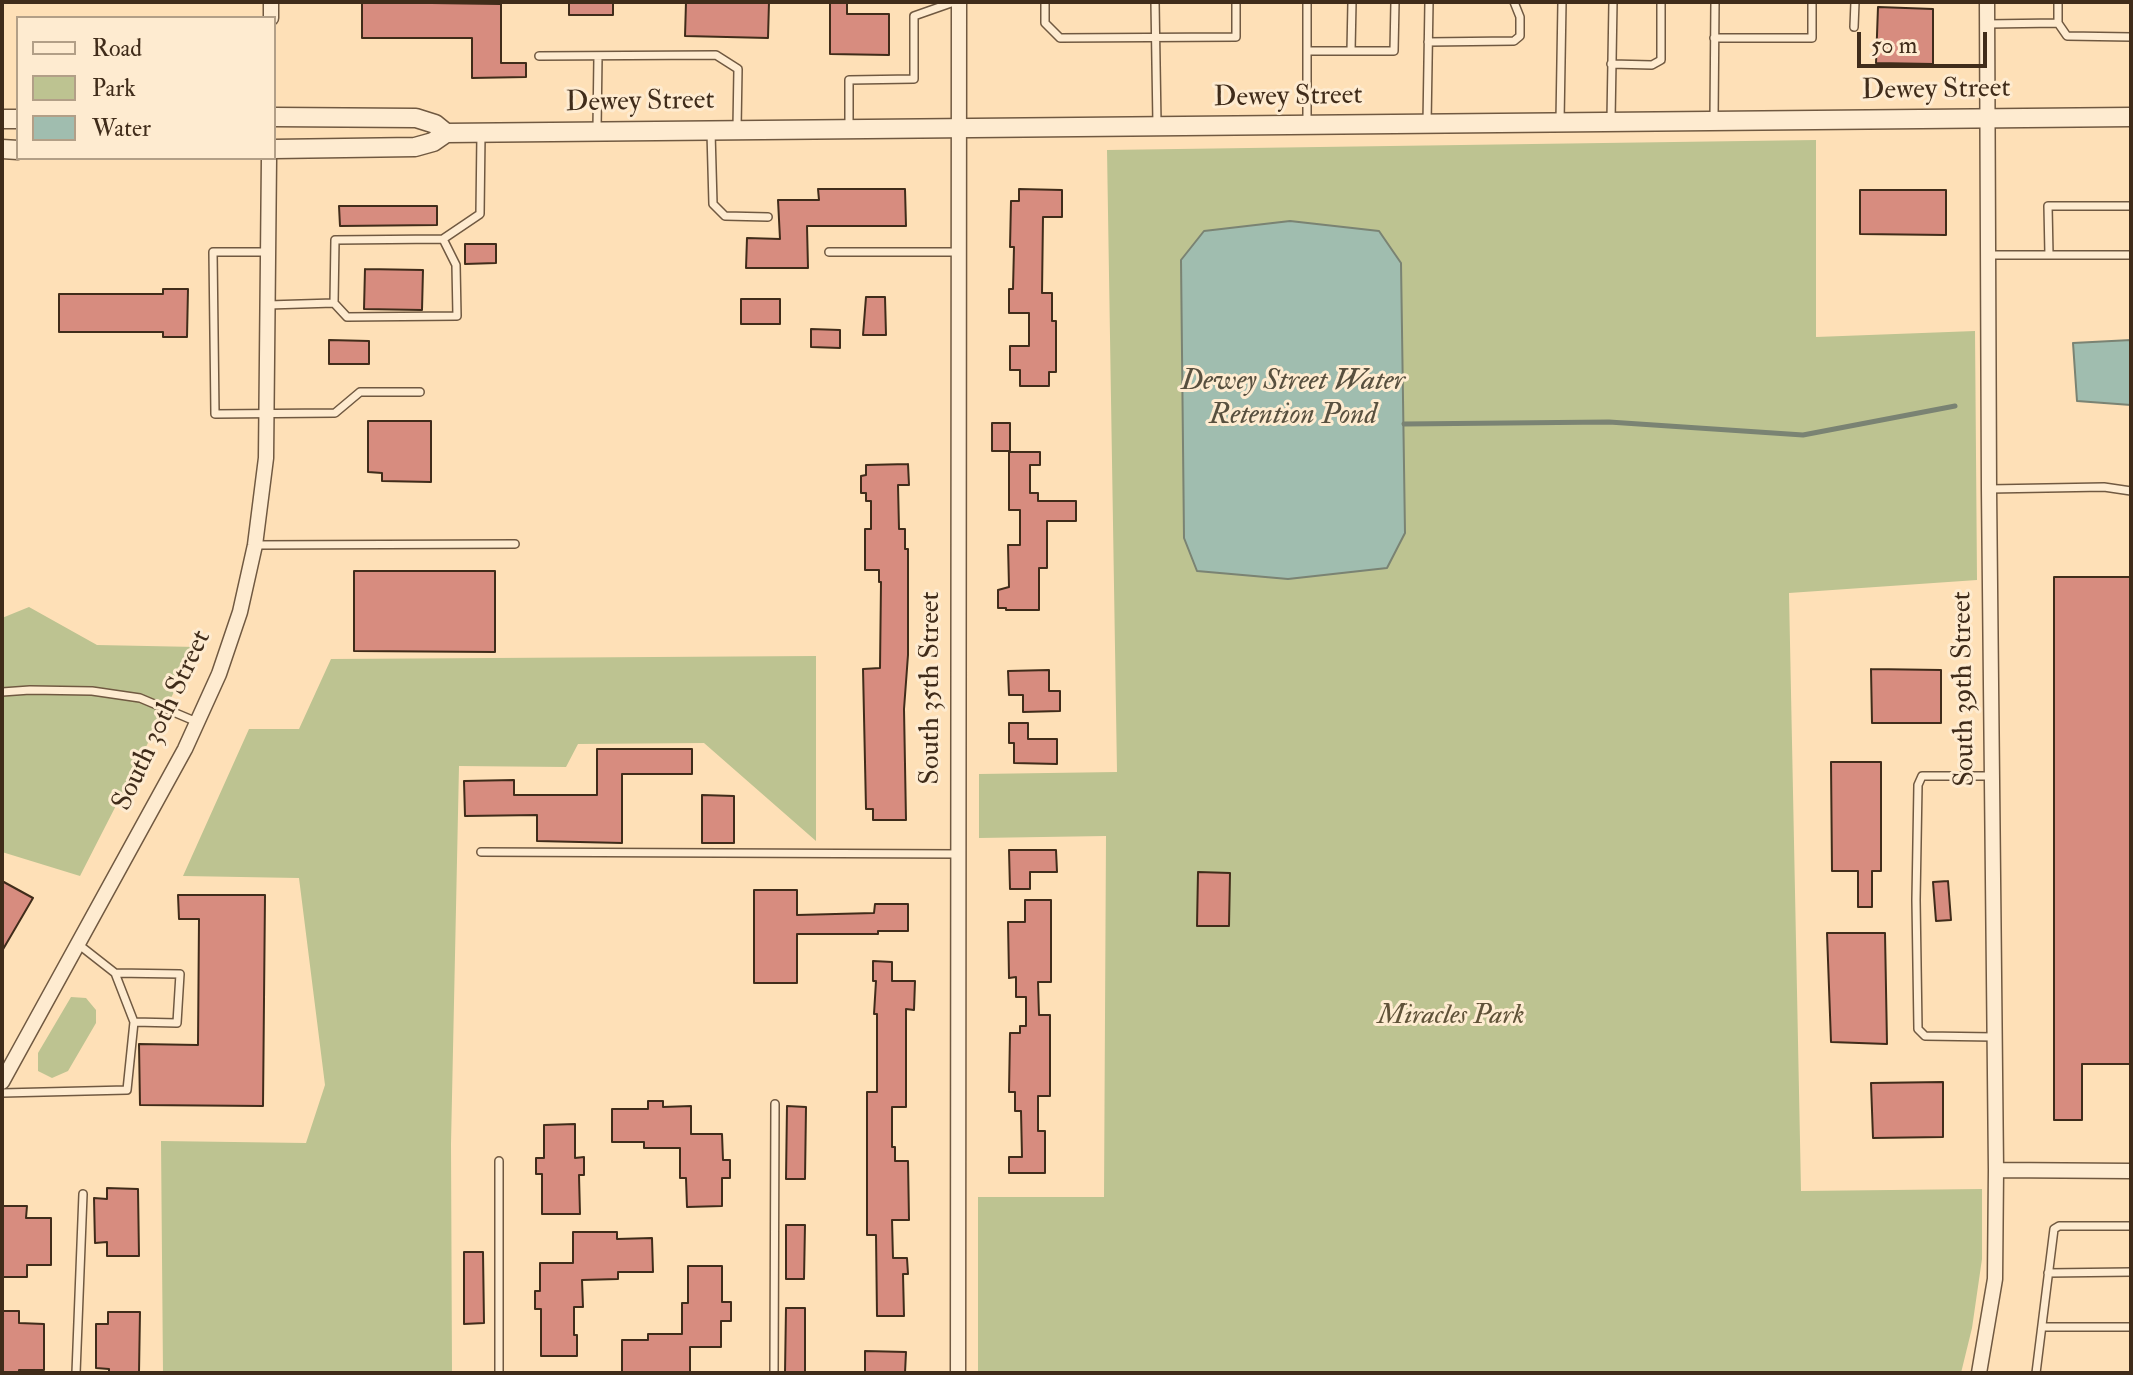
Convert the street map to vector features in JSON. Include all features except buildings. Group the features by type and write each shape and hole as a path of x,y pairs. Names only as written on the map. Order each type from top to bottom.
{"street":[{"name":"South 35th Street","path":"956,2 958,1373"},
{"name":"South 39th Street","path":"1979,1373 1995,1279 1996,1170 1987,2"},
{"name":"Dewey Street","path":"276,117 416,118 435,124 446,133"},
{"name":"Dewey Street","path":"276,149 415,147 433,142 446,133 481,132 2131,117"},
{"name":"South 30th Street","path":"2,1082 185,749 219,674 240,612 255,545 266,458 269,160"},
{"path":"1996,1170 2131,1171"}],"lane":[{"path":"849,129 849,80 914,79 914,16 956,2"},
{"path":"1045,2 1045,23 1060,38 1236,37 1236,2"},
{"path":"1155,2 1157,127"},
{"path":"1307,2 1307,125"},
{"path":"1351,51 1352,2"},
{"path":"1307,51 1394,51 1395,2"},
{"path":"1427,124 1429,2"},
{"path":"1428,42 1514,41 1520,36 1520,17 1514,2"},
{"path":"1559,123 1562,2"},
{"path":"1610,122 1613,2"},
{"path":"1611,64 1652,65 1661,60 1661,2"},
{"path":"1714,121 1715,2"},
{"path":"1714,38 1812,38 1812,2"},
{"path":"1854,27 1855,2"},
{"path":"2058,2 2058,23 2067,36 2131,37"},
{"path":"1987,24 2058,23"},
{"path":"539,56 716,55 738,69 737,130"},
{"path":"597,131 598,56"},
{"path":"711,130 713,204 725,216 768,217"},
{"path":"443,239 456,265 457,316 347,317 334,303 335,240 443,239 480,214 481,132"},
{"path":"2049,255 2048,206 2131,206"},
{"path":"268,252 213,252 215,414 335,413 360,392 420,392"},
{"path":"829,252 957,252"},
{"path":"1988,255 2131,255"},
{"path":"268,305 334,303"},
{"path":"1989,489 2104,487 2131,491"},
{"path":"255,545 515,544"},
{"path":"2,692 92,691 140,698 197,722"},
{"path":"1992,776 1922,776 1918,785 1916,900 1918,1029 1925,1036 1995,1037"},
{"path":"481,852 959,854"},
{"path":"2,1093 127,1090 134,1022 115,973 78,944"},
{"path":"115,973 180,974 177,1023 134,1022"},
{"path":"774,1373 775,1104"},
{"path":"499,1161 499,1373"},
{"path":"76,1373 83,1194"},
{"path":"2036,1373 2054,1229 2059,1226 2131,1226"},
{"path":"2048,1273 2131,1272"},
{"path":"2044,1327 2131,1327"}],"green space":[{"name":"Miracles Park","path":"1816,140 1816,337 1975,331 1977,580 1789,593 1801,1191 1982,1189 1982,1259 1972,1328 1961,1373 978,1373 978,1197 1104,1197 1106,836 979,838 979,774 1117,772 1107,150"},
{"path":"29,607 97,645 197,647 80,876 2,852 2,618"},
{"path":"816,656 816,841 704,743 578,744 566,767 459,766 451,1144 452,1373 163,1373 161,1141 306,1143 325,1085 299,878 183,876 249,729 299,729 331,659"},
{"path":"71,997 86,998 96,1010 96,1023 68,1071 52,1078 38,1071 38,1053"}],"water":[{"name":"Dewey Street Water Retention Pond","path":"1290,221 1379,231 1401,263 1405,533 1387,568 1288,579 1197,571 1184,538 1181,260 1204,231"},
{"path":"2131,340 2131,405 2077,401 2073,343"}],"waterway":[{"path":"1404,424 1609,422 1803,435 1955,406"}]}
